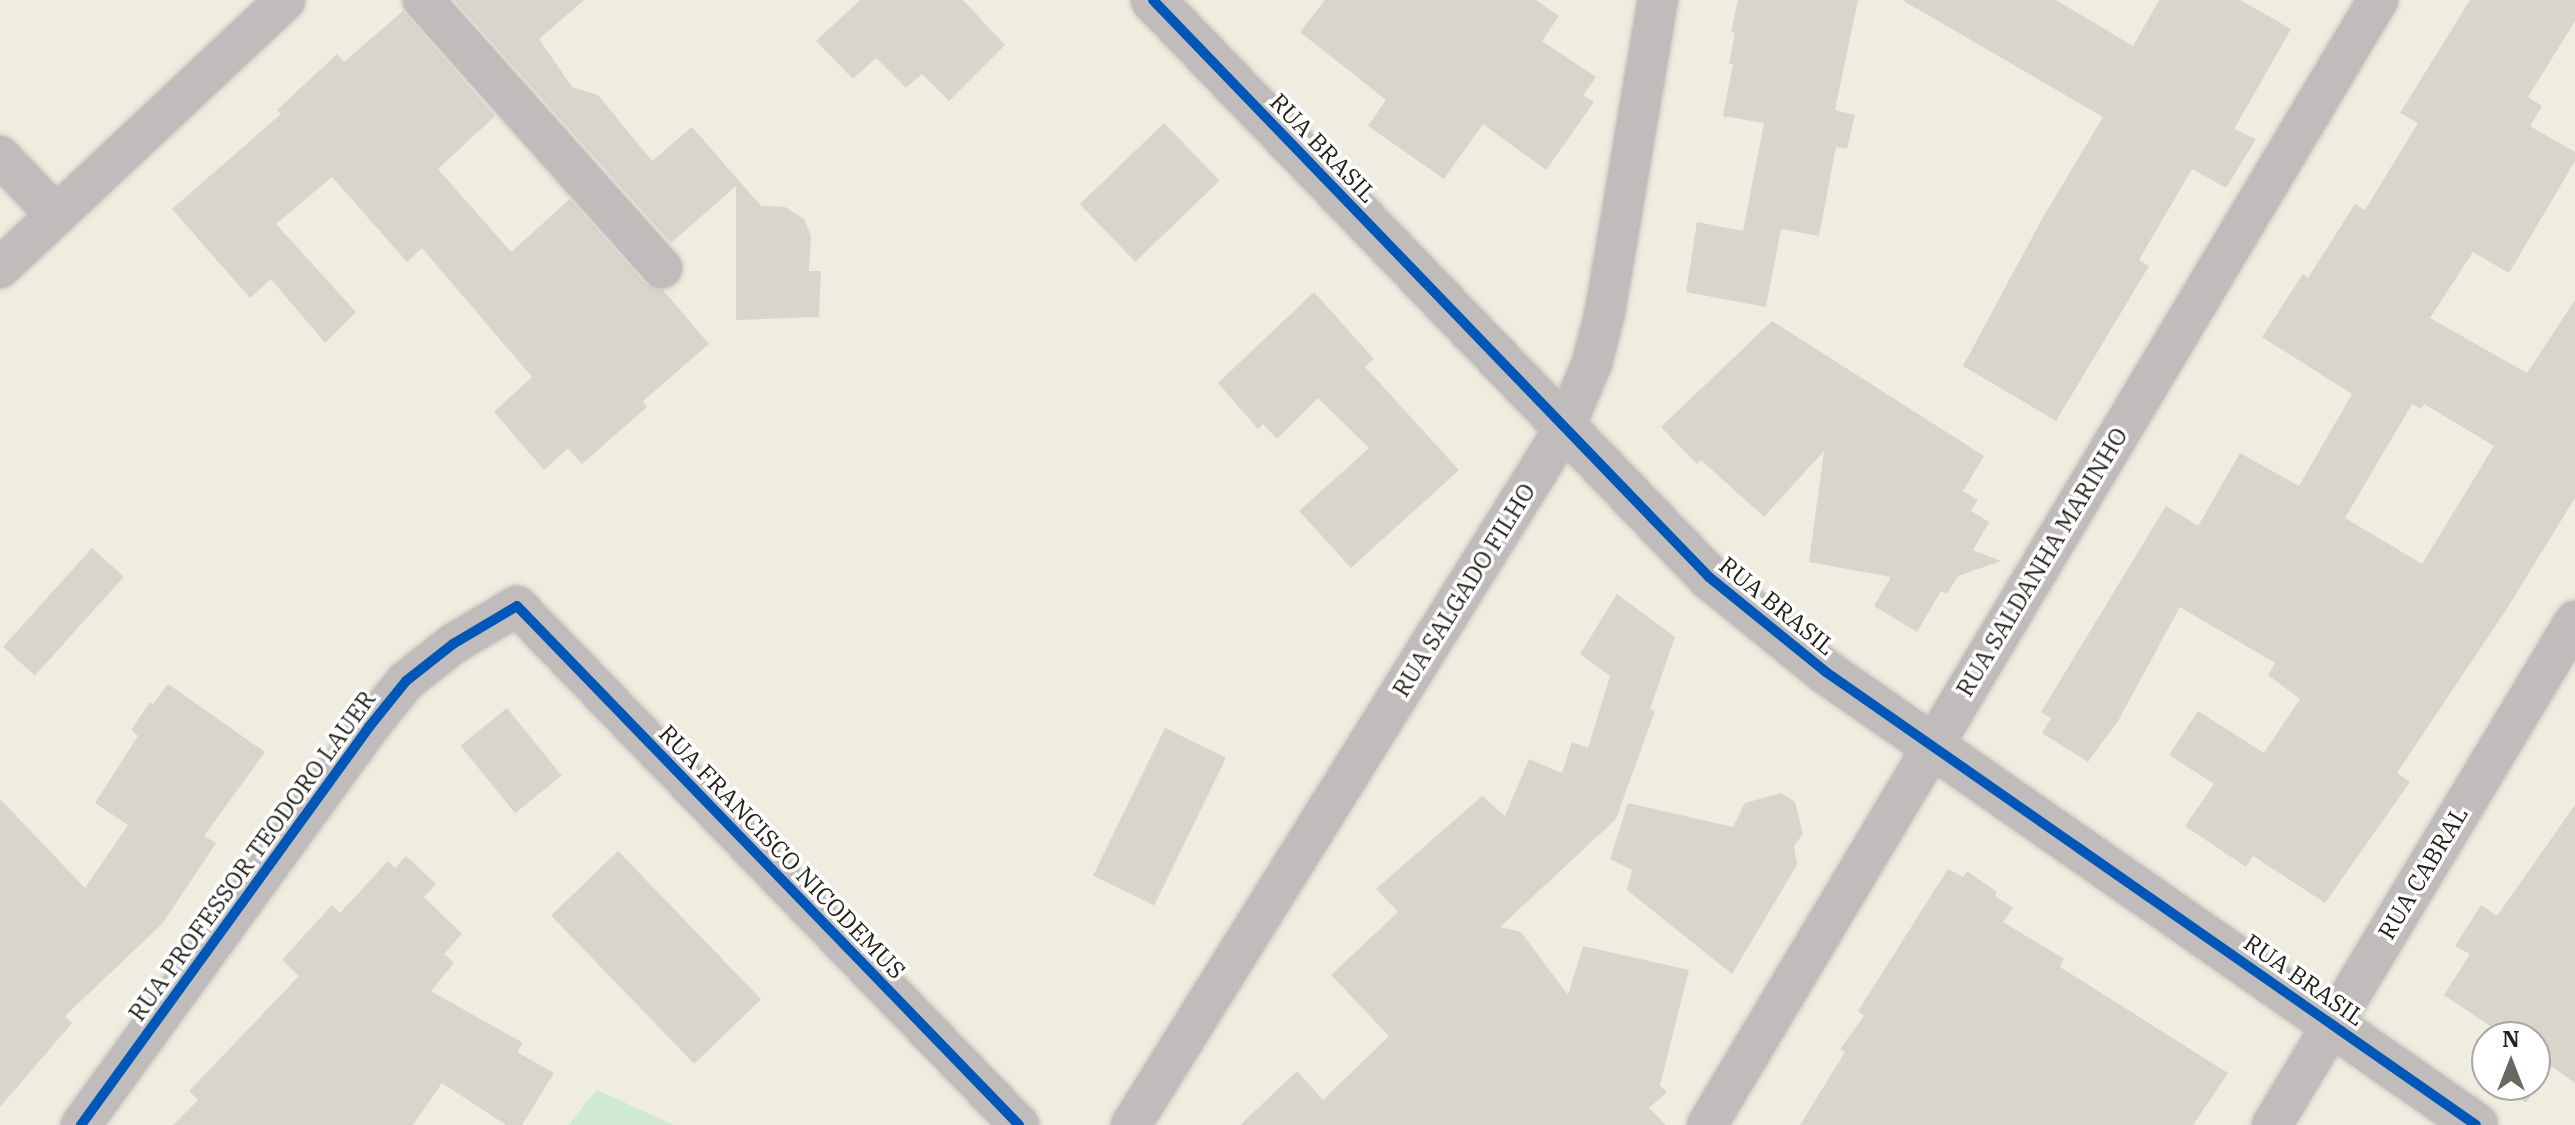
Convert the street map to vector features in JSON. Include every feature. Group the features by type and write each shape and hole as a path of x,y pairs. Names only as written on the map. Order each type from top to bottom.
{"street":[{"path":"0,268 285,0"},
{"path":"423,0 662,268"},
{"name":"RUA BRASIL","path":"1153,0 1709,577 1826,672 2476,1125"},
{"name":"RUA SALGADO FILHO","path":"1131,1125 1564,429 1592,363 1605,312 1658,0"},
{"name":"RUA SALDANHA MARINHO","path":"1707,1125 2378,0"},
{"path":"0,156 55,214"},
{"name":"RUA PROFESSOR TEODORO LAUER","path":"81,1125 369,727 406,681 453,644 517,606"},
{"name":"RUA FRANCISCO NICODEMUS","path":"517,606 1019,1125"},
{"name":"RUA CABRAL","path":"2272,1125 2575,621"}],"green space":[{"path":"597,1090 674,1125 568,1125"}],"building":[{"path":"454,0 584,0 539,39 572,87 598,95 652,161 692,127 761,206 785,207 804,219 811,236 809,271 821,271 819,317 736,320 736,186 671,243"},
{"path":"860,0 963,0 1005,45 949,101 922,74 906,88 876,58 853,79 816,41"},
{"path":"1325,0 1536,0 1559,16 1542,41 1596,77 1583,95 1594,102 1546,170 1483,124 1444,179 1368,126 1386,100 1300,32"},
{"path":"1738,0 1858,0 1835,110 1855,115 1847,149 1836,147 1819,236 1781,229 1766,307 1686,292 1697,222 1743,231 1764,123 1723,116 1733,64 1729,64 1735,33 1731,32"},
{"path":"1902,0 2056,0 2133,46 2159,0 2240,0 2291,29 2234,129 2256,139 2226,188 2192,169 2139,260 2149,266 2056,421 1963,366 2042,219 2103,117"},
{"path":"2470,0 2575,0 2575,21 2528,97 2542,106 2530,126 2575,152 2575,161 2509,273 2473,252 2430,318 2527,373 2575,300 2575,498 2506,610 2397,773 2410,782 2325,903 2253,856 2246,867 2185,826 2214,784 2169,755 2198,711 2264,753 2300,699 2268,675 2275,663 2180,607 2118,721 2088,762 2042,733 2051,718 2041,712 2166,506 2198,526 2240,453 2299,486 2352,394 2262,337 2303,274 2308,278 2355,204 2365,210 2418,123 2400,113","holes":["2412,404 2421,409 2424,404 2494,446 2422,564 2345,518"]},
{"path":"403,11 495,116 438,169 511,252 570,199 645,283 663,290 709,344 643,401 647,407 582,464 568,448 544,470 494,412 532,377 422,248 407,262 332,177 276,224 356,312 325,343 271,279 250,298 172,209 281,114 277,110 337,54 344,62"},
{"path":"1164,123 1220,181 1135,262 1080,204"},
{"path":"1314,292 1374,359 1365,367 1459,470 1351,568 1299,511 1369,448 1318,398 1277,439 1263,424 1258,429 1218,383"},
{"path":"1772,321 1984,456 1963,491 1978,500 1971,511 1989,522 1973,550 2001,561 1958,576 1947,594 1941,591 1917,632 1874,606 1891,577 1809,562 1824,451 1764,517 1701,460 1697,464 1661,427"},
{"path":"92,548 124,577 35,676 3,647"},
{"path":"1617,594 1675,637 1650,709 1655,711 1616,819 1500,927 1521,932 1568,995 1583,946 1689,970 1660,1085 1667,1092 1649,1108 1666,1125 1240,1125 1297,1071 1323,1100 1389,1036 1331,975 1398,912 1376,889 1482,796 1505,816 1529,759 1562,773 1572,742 1588,748 1610,676 1580,654"},
{"path":"168,684 265,752 204,836 216,843 162,924 65,1016 72,1023 0,1107 0,799 85,888 128,825 95,803 138,736 131,730 150,702 153,704"},
{"path":"507,708 562,776 515,813 460,746"},
{"path":"1165,728 1226,758 1154,905 1093,875"},
{"path":"1781,793 1795,802 1803,834 1794,846 1797,865 1732,974 1627,890 1632,870 1610,859 1628,803 1733,827 1745,803"},
{"path":"2575,805 2575,1083 2551,1066 2551,1021 2483,1021 2444,995 2470,954 2455,946 2481,905 2497,916"},
{"path":"618,851 761,999 694,1064 551,916"},
{"path":"406,856 436,884 424,897 462,934 444,954 454,963 431,991 523,1043 517,1052 554,1073 522,1125 506,1125 442,1083 413,1125 173,1125 198,1100 189,1091 299,976 282,960 332,905 340,913 388,861 395,868"},
{"path":"1948,869 1963,877 1967,871 1997,892 1995,896 2013,908 2003,922 2064,959 2060,967 2228,1073 2193,1125 1800,1125 1845,1052 1840,1049 1864,1016 1858,1011"}],"cycle path":[{"path":"1153,0 1709,577 1826,672 2476,1125"},
{"path":"81,1125 369,727 406,681 453,644 517,606 1019,1125"}]}
